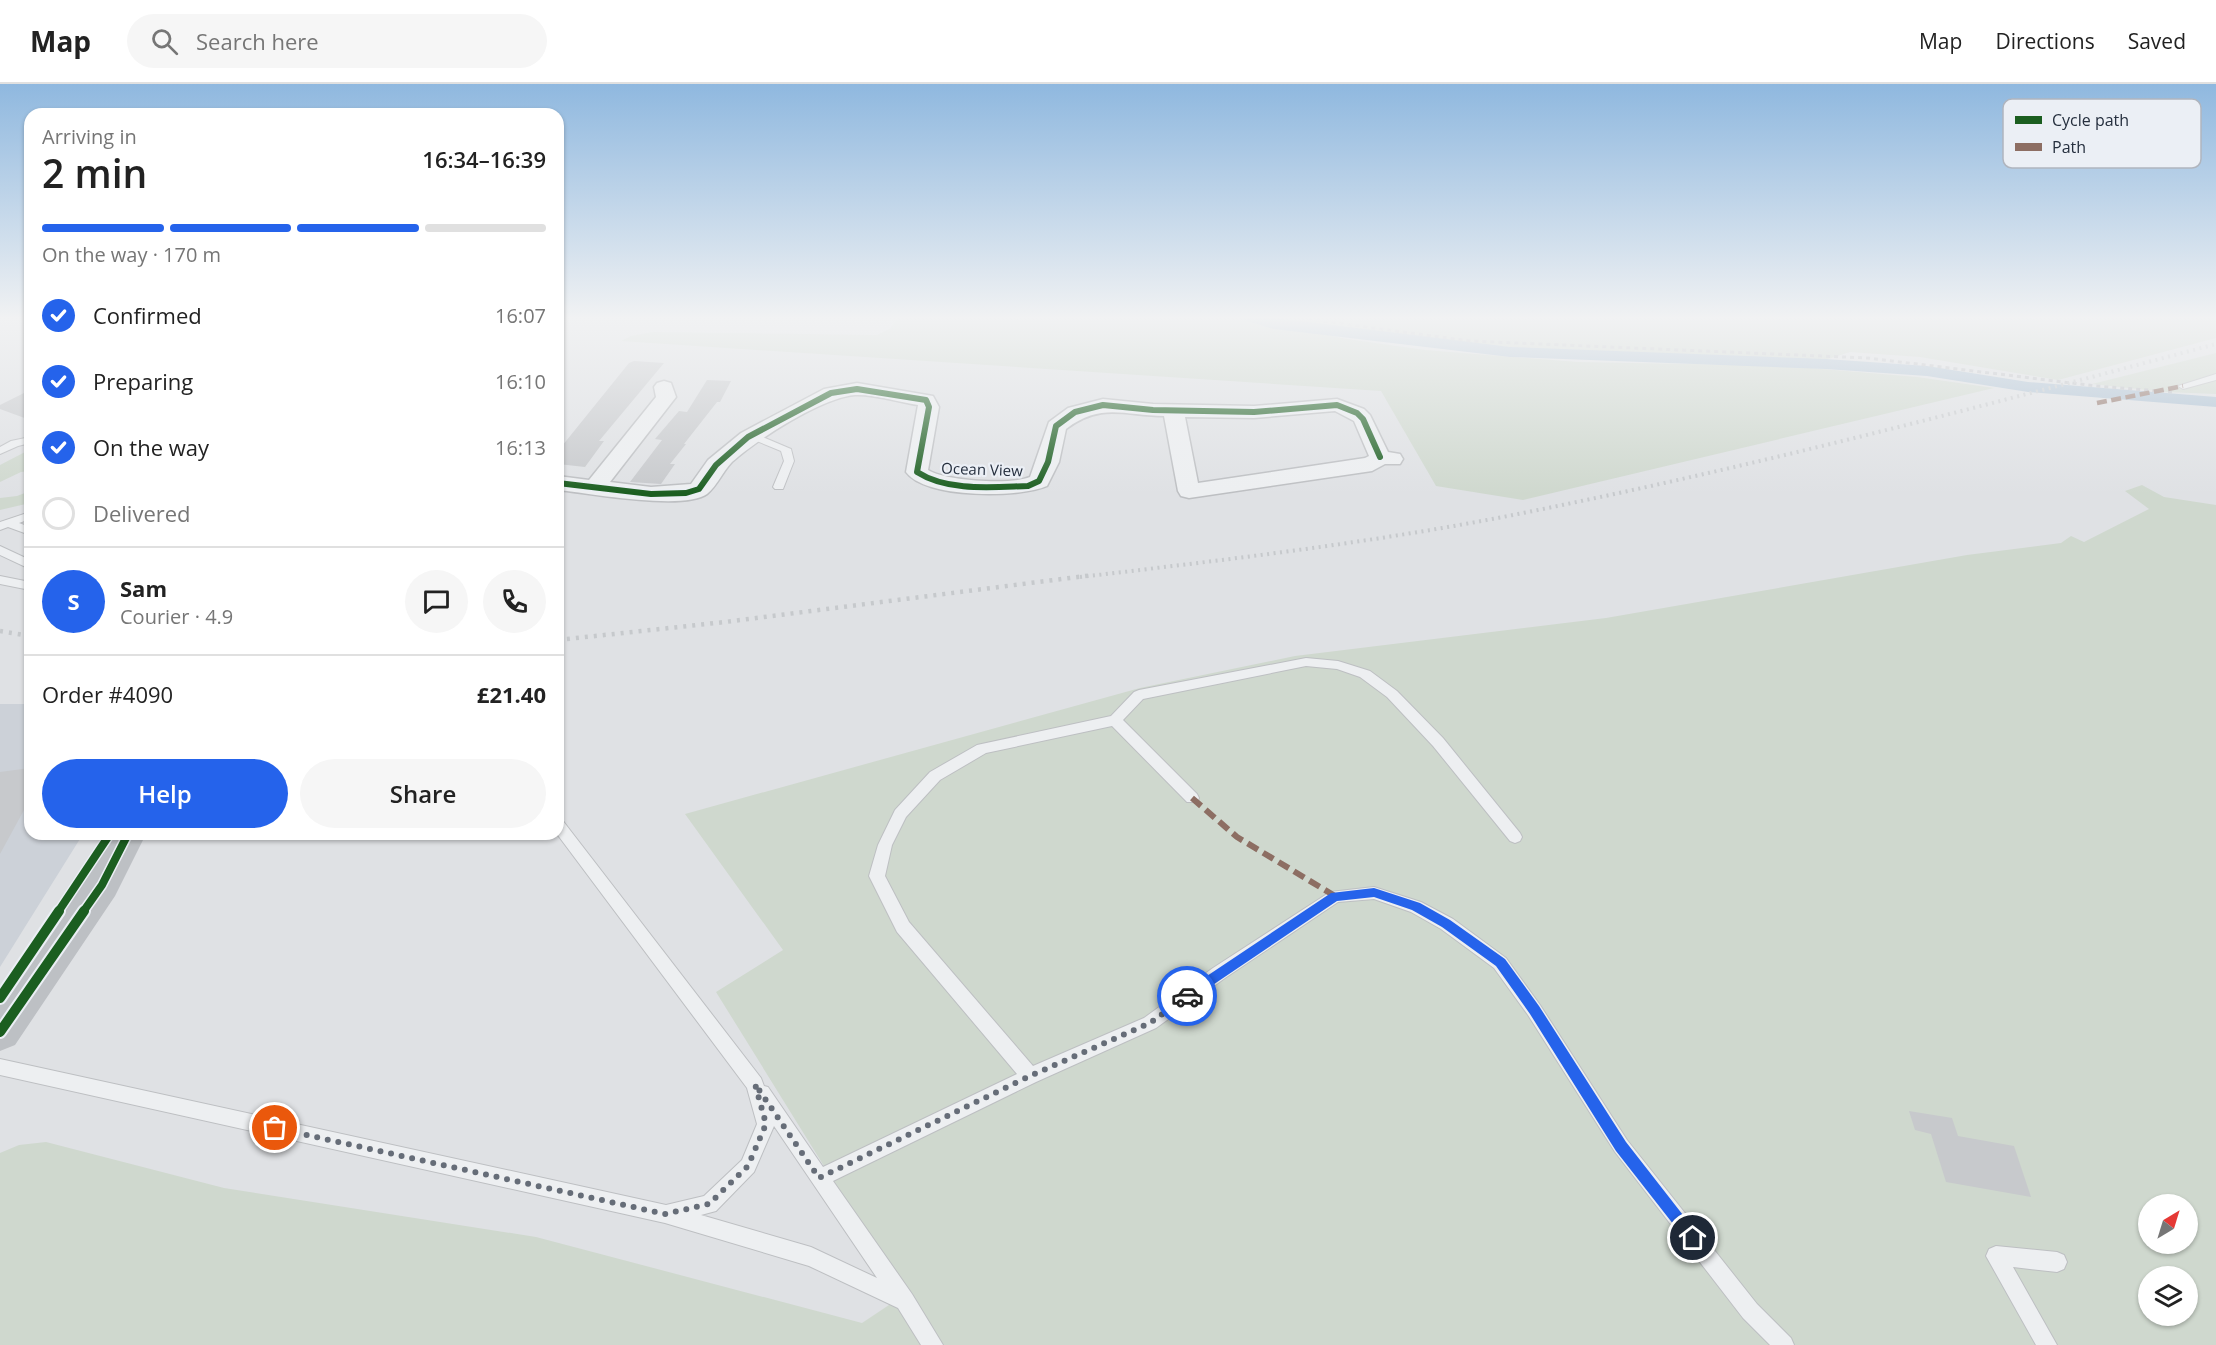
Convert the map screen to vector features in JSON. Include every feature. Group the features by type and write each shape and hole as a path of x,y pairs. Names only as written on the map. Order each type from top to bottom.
{"main road":[{"path":"0,1032 102,885 125,840"}],"street":[{"name":"Ocean View","path":"564,484 651,494 687,493 699,489 716,465 751,435 831,393 857,389 926,400 929,407 917,472 923,478 944,484 1028,486 1039,481 1044,473 1056,426 1075,412 1103,405 1254,412 1337,405 1347,408 1363,419 1386,458 1372,464 1189,491 1173,410"},
{"path":"595,487 672,394"}],"lane":[{"path":"2180,389 2216,377"},
{"path":"751,435 781,444 786,449 789,461 780,487"},
{"path":"0,451 24,441"},
{"path":"6,525 24,518"},
{"path":"6,525 24,530"},
{"path":"0,550 24,562"},
{"path":"0,580 24,585"},
{"path":"1030,1076 903,927 878,876 885,845 900,814 935,776 982,749 1115,720 1138,695 1306,662 1338,665 1365,674 1392,694 1438,742 1515,837"},
{"path":"1115,720 1192,798"},
{"path":"564,833 755,1084 933,1345"},
{"path":"819,1178 1030,1076 1150,1023 1219,973 1335,896 1374,893 1416,907 1446,924 1500,963 1534,1010 1621,1146 1750,1311 1784,1345"},
{"path":"0,1067 665,1214 811,1257 905,1301"},
{"path":"665,1214 709,1204 748,1166 766,1124 755,1084"},
{"path":"2047,1345 1996,1256 2057,1262"}],"path":[{"path":"2012,376 2037,380 2180,389"}],"shaded area":[{"path":"1151,376 1903,376 1994,388 1523,500 1436,486 1381,391"},
{"path":"2033,376 2074,376 2058,380"},
{"path":"2125,376 2216,376 2216,394 2166,392 2092,384"},
{"path":"24,453 24,472 0,482 0,465"},
{"path":"2142,485 2164,497 2216,505 2216,1345 0,1345 0,1153 19,1145 46,1142 224,1188 536,1237 862,1323 904,1295 716,992 783,950 685,814 1140,688 1295,656 1606,618 1967,555 2061,543 2071,536 2084,542 2149,509 2125,491"},
{"path":"24,493 24,504 0,510 0,498"},
{"path":"0,704 24,704 24,840 79,840 0,967"}],"building":[{"path":"619,376 653,376 599,441 604,441 585,467 564,465 564,444"},
{"path":"707,380 731,381 720,402 717,402 670,464 675,464 661,484 630,482 662,440 655,439 679,411 687,412"},
{"path":"24,393 24,418 0,409 0,405"},
{"path":"24,769 24,810 0,854 0,772"},
{"path":"1909,1111 1952,1118 1958,1136 2014,1146 2031,1197 1946,1182 1931,1134 1915,1130"}],"waterway":[{"path":"1958,376 2028,387 2216,402"}],"railway":[{"path":"1080,577 1351,542 1513,515 1778,457 2095,376"},
{"path":"564,639 725,622 1093,575"},
{"path":"0,631 24,635"}],"marked path":[{"path":"2097,403 2183,386"},
{"path":"1192,798 1237,837 1335,896"}],"cycle path":[{"path":"564,484 651,494 686,493 699,489 716,465 748,437 831,393 857,389 926,400 929,407 917,472 926,478 953,484 1028,486 1039,481 1048,462 1056,426 1075,412 1103,405 1153,410 1254,412 1337,405 1357,413 1363,419 1380,457"},
{"path":"0,998 106,840"},
{"path":"0,1032 102,885 125,840"}],"way so far":[{"path":"275,1128 665,1214 709,1204 748,1166 766,1124 755,1084 819,1178 1030,1076 1085,1054 1150,1023 1187,996"}],"route":[{"path":"1187,996 1335,896 1374,893 1416,907 1446,924 1500,963 1534,1010 1621,1146 1693,1238"}]}
